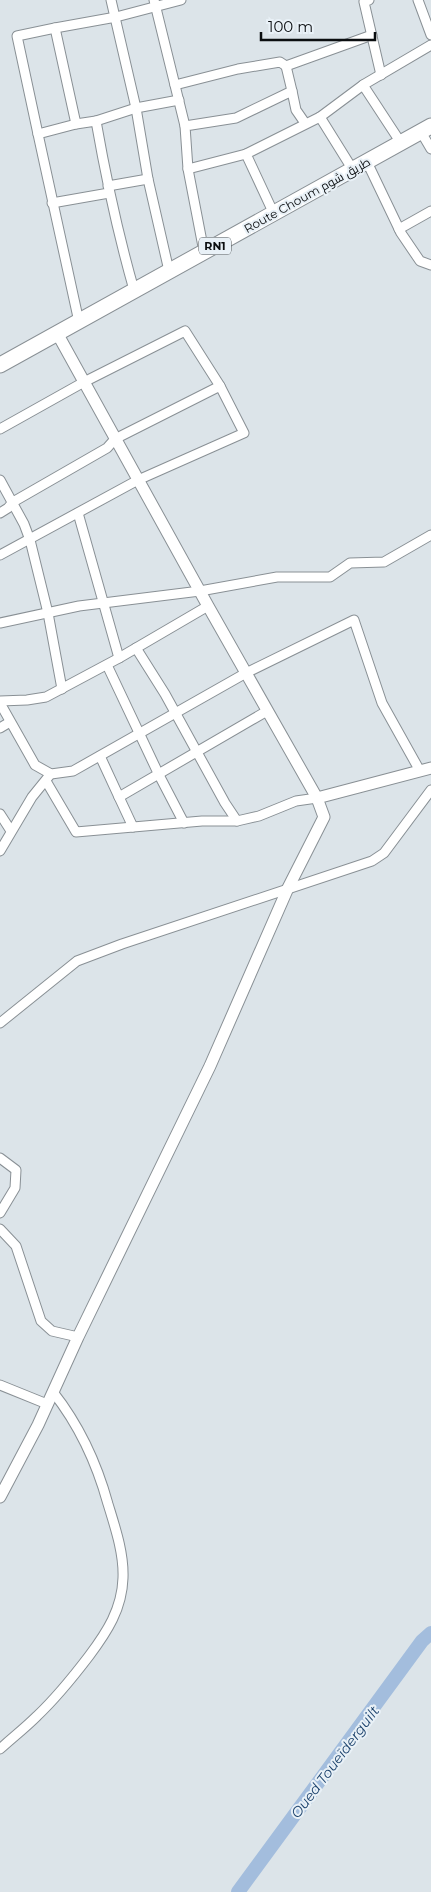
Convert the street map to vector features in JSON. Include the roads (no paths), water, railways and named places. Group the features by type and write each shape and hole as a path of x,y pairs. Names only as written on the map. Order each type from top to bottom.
{"highway":[{"name":"Route Choum طريق شوم","path":"0,365 426,129"}],"street":[{"path":"111,0 136,108 148,179 169,272"},
{"path":"79,322 17,36 116,17 155,3 180,0"},
{"path":"418,0 431,35"},
{"path":"365,1 381,75"},
{"path":"155,3 185,126 188,169 204,252"},
{"path":"55,28 76,124"},
{"path":"286,66 372,35"},
{"path":"188,169 246,154 320,116 364,85 431,45"},
{"path":"175,85 280,62 286,66 296,110 305,123"},
{"path":"364,85 401,143"},
{"path":"185,126 236,118 292,91"},
{"path":"38,134 136,108 179,100"},
{"path":"320,116 353,170"},
{"path":"96,120 109,189 134,290"},
{"path":"426,129 431,149"},
{"path":"246,154 274,214"},
{"path":"367,162 399,229 420,261 428,262"},
{"path":"52,203 148,179"},
{"path":"399,229 431,211"},
{"path":"0,429 84,382 186,331 220,386 244,433 138,480 0,555"},
{"path":"0,1497 47,1404 210,1066 288,888 324,817 317,798 115,440 57,333"},
{"path":"0,514 13,502 107,448 115,440 220,386"},
{"path":"0,480 13,502 30,540 48,613 62,689"},
{"path":"78,513 120,658"},
{"path":"0,623 104,603 200,591 277,577 330,577 350,563 384,562 428,538"},
{"path":"0,851 32,797 48,777 73,771 175,712 354,620 382,703 425,770 317,798 296,800 258,816 237,821 184,823 76,832 48,777 35,766 0,702 46,697 120,658 208,606"},
{"path":"136,648 237,821"},
{"path":"107,665 158,775 184,823"},
{"path":"119,797 267,711"},
{"path":"0,728 10,722"},
{"path":"100,756 133,827"},
{"path":"0,1023 77,961 122,944 372,861 384,853 431,790"},
{"path":"0,814 12,831"},
{"path":"0,1158 16,1170 15,1188 0,1213"},
{"path":"0,1229 16,1246 42,1321 52,1332 78,1337"},
{"path":"0,1385 47,1404"},
{"path":"0,1749 50,1704 79,1669 108,1629 118,1608 123,1587 121,1554 100,1480 76,1426 67,1410 52,1392"}],"waterway":[{"name":"Oued Toueïderguilt","path":"238,1892 422,1641 431,1633"}]}
